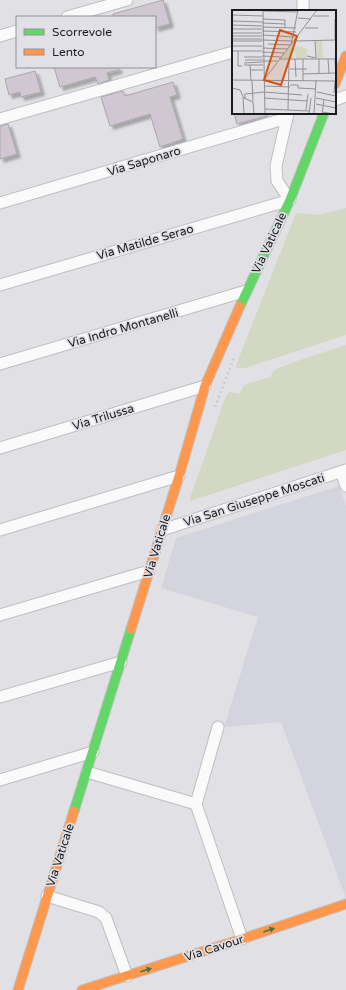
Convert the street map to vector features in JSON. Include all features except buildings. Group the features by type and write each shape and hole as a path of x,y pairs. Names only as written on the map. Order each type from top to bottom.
{"street":[{"path":"71,16 127,0"},
{"path":"0,36 16,31"},
{"path":"0,119 232,52"},
{"path":"336,81 346,56"},
{"path":"336,100 346,96"},
{"name":"Via Vaticale","path":"18,990 179,476 205,386 246,292 290,200 324,114"},
{"path":"288,116 276,166 277,181 290,200"},
{"name":"Via Saponaro","path":"0,203 288,116"},
{"name":"Via Matilde Serao","path":"0,285 290,200"},
{"name":"Via Indro Montanelli","path":"0,364 246,292"},
{"name":"Via Trilussa","path":"0,448 205,386"},
{"path":"344,471 346,486"},
{"name":"Via San Giuseppe Moscati","path":"162,530 344,471"},
{"path":"0,530 179,476"},
{"path":"0,615 149,571"},
{"path":"0,697 121,662"},
{"path":"218,727 196,804 242,939"},
{"path":"0,780 93,752"},
{"path":"87,772 196,804"},
{"path":"47,896 100,912 106,918 127,976"},
{"name":"Via Cavour","path":"82,990 346,904"}],"shaded area":[{"path":"339,486 346,506 346,898 281,722 224,727 258,617 161,588 176,538"}],"green space":[{"path":"346,208 346,335 245,368 236,368 296,213 319,215"},
{"path":"346,345 346,450 190,501 226,396 229,392 239,394 244,385 270,377 274,370"}],"traffic: fast":[{"path":"240,306 290,200 324,114"},
{"path":"74,811 131,629"}],"traffic: slow":[{"path":"336,81 346,56"},
{"path":"131,629 179,476 205,386 240,306"},
{"path":"18,990 74,811"},
{"path":"82,990 346,904"}]}
